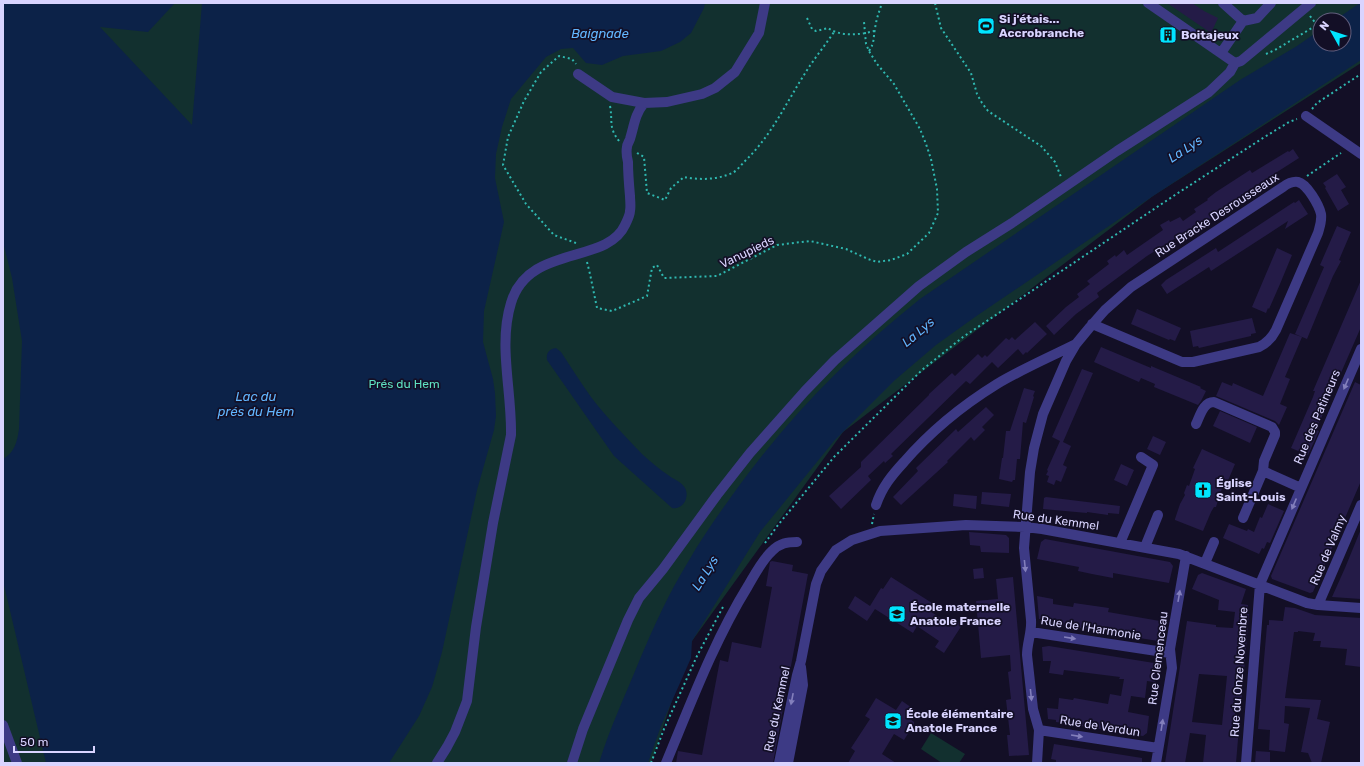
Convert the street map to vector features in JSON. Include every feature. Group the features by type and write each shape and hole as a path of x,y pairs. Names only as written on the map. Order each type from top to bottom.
{"street":[{"path":"578,74 612,97 644,103 667,102 702,94 715,88 735,72 759,33 765,3"},
{"path":"1148,3 1235,63"},
{"path":"1222,3 1244,22"},
{"path":"1221,53 1244,22 1257,18 1271,3"},
{"path":"572,763 583,728 628,620 639,598 663,569 717,495 805,390 835,360 919,286 966,252 1064,188 1117,151 1209,92 1230,72 1235,63 1241,61 1311,3"},
{"path":"437,763 455,732 466,701 476,627 491,537 511,435 512,420 506,358 507,320 515,290 523,279 537,270 563,258 607,243 617,237 624,227 630,212 627,147 639,109 644,103"},
{"path":"1306,116 1361,154"},
{"name":"Rue Bracke Desrousseaux","path":"1037,763 1039,730 1033,709 1027,655 1031,632 1031,620 1024,548 1025,527 1030,472 1039,426 1049,396 1060,372 1076,344 1092,324 1117,299 1139,281 1283,187 1298,182 1304,186 1318,204 1321,215 1320,226 1276,330 1271,339 1263,345 1193,362 1182,362 1092,324"},
{"name":"Rue Bracke Desrousseaux","path":"876,505 879,495 886,484 908,458 935,431 959,411 998,384 1076,344"},
{"name":"Rue des Patineurs","path":"1260,584 1361,349"},
{"path":"1196,424 1205,406 1209,402 1214,402 1272,427 1275,432 1264,461 1264,471 1243,518"},
{"path":"1120,543 1153,465 1141,457"},
{"path":"1264,471 1301,488"},
{"name":"Rue de Valmy","path":"1318,605 1361,505"},
{"path":"1145,547 1158,514"},
{"name":"Rue du Kemmel","path":"779,763 796,675 801,661 815,591 821,571 834,553 843,545 856,538 872,533 966,525 1025,527 1145,547 1186,556 1301,600 1318,605 1361,608"},
{"path":"666,763 700,680 741,597 772,550 785,542 797,542"},
{"path":"1205,563 1214,542"},
{"name":"Rue Clemenceau","path":"1156,763 1172,668 1170,654 1186,556"},
{"name":"Rue du Onze Novembre","path":"1246,763 1260,584"},
{"name":"Rue de l'Harmonie","path":"1031,632 1170,654"},
{"name":"Rue du Kemmel","path":"788,763 803,685 801,661"},
{"path":"3,725 17,763"},
{"name":"Rue de Verdun","path":"1039,730 1158,748"}],"path":[{"path":"869,51 874,43 874,31 877,15 882,3"},
{"path":"935,3 941,28 971,73 977,94 982,103 988,111 1041,146 1055,162 1064,188"},
{"path":"807,18 813,30 816,31 828,28 834,32 864,34 874,31"},
{"name":"Vanupieds","path":"584,252 597,308 612,311 647,296 652,268 657,265 664,278 717,276 777,245 810,241 846,249 877,262 891,260 908,254 929,233 938,213 937,189 931,158 920,129 894,84 877,64 869,51 864,34 864,22"},
{"path":"1254,50 1262,54 1271,52 1312,29"},
{"path":"608,100 611,114 610,125 614,135 620,143 644,157 647,193 665,200 671,188 684,177 698,180 733,173 765,140 804,74 834,32"},
{"path":"584,252 582,247 554,235 526,204 503,165 508,137 524,101 541,72 559,56 572,59 587,80"},
{"path":"762,546 782,519 834,457 922,370 963,337 1224,162 1289,122 1306,116 1316,103 1361,74"},
{"path":"1298,182 1350,146"},
{"path":"872,533 872,520 876,505"},
{"path":"651,763 664,729 697,656 726,601"}],"green space":[{"name":"Prés du Hem","path":"3,3 1361,3 1361,63 1153,196 843,432 692,641 651,763 3,763"},
{"path":"931,733 965,754 959,763 942,763 921,749"}],"water":[{"name":"Lac du prés du Hem","path":"3,3 175,3 148,32 100,27 192,125 202,3 705,3 704,8 691,33 680,42 661,51 623,56 602,65 586,63 573,48 561,49 546,57 511,99 502,127 496,154 495,178 504,222 484,311 483,342 493,379 495,393 496,416 494,430 477,490 442,652 432,687 419,716 389,763 46,763 3,581 3,459 13,450 19,429 22,341 12,278 3,242"},
{"name":"La Lys","path":"1361,3 1361,60 1153,196 936,345 895,380 834,441 760,532 692,641 691,658 661,726 648,763 599,763 613,724 651,634 674,586 698,545 731,497 773,442 818,391 867,344 920,299 1240,80 1312,36 1312,52 1352,52 1352,12 1347,12"},
{"path":"556,348 561,352 591,397 603,412 642,454 661,470 684,486 687,495 682,505 672,508 614,456 547,360 548,352"}],"building":[{"path":"1167,3 1192,3 1218,18 1211,33"},
{"path":"1293,149 1299,158 1241,195 1242,196 1226,209 1180,238 1179,236 1147,256 1097,293 1099,297 1076,314 1054,335 1046,326 1079,297 1077,294 1090,284 1087,281 1109,264 1107,261 1115,255 1116,257 1124,250 1127,255 1163,230 1160,225 1169,220 1170,222 1180,217 1183,221 1196,212 1194,209 1208,200 1207,199 1216,192 1250,170 1252,173"},
{"path":"1337,174 1346,187 1341,190 1349,204 1338,211 1323,183"},
{"path":"1299,200 1308,214 1285,229 1288,221 1211,271 1209,267 1167,294 1161,285 1166,280 1216,248 1218,252"},
{"path":"1337,226 1351,232 1339,260 1341,261 1333,276 1307,339 1295,334 1324,267 1320,265"},
{"path":"1277,248 1292,255 1266,313 1252,307"},
{"path":"1361,280 1361,327 1316,430 1319,431 1308,455 1291,448 1313,397 1315,391 1313,391"},
{"path":"1137,309 1181,328 1175,341 1169,340 1131,324"},
{"path":"1252,318 1256,333 1251,334 1251,336 1199,348 1198,346 1193,347 1190,331"},
{"path":"1035,322 1047,334 1027,353 1026,352 1023,355 1018,349 998,368 992,362 970,384 966,381 891,454 893,456 885,463 884,461 868,476 871,480 841,509 829,496 861,467 861,462 952,373 955,376 978,354 982,358 985,355 987,357 1006,338 1009,340 1012,337 1015,340"},
{"path":"1290,333 1302,337 1285,377 1290,379 1280,404 1287,407 1279,425 1275,421 1216,396 1222,382 1232,386 1233,383 1263,396"},
{"path":"1101,347 1151,368 1151,366 1201,387 1200,388 1206,391 1198,405 1154,387 1155,384 1141,378 1139,382 1094,362"},
{"path":"1082,369 1093,373 1063,442 1071,446 1063,465 1067,467 1061,482 1056,480 1054,485 1047,482 1049,476 1046,475 1060,441 1052,437"},
{"path":"1355,382 1361,385 1361,481 1313,592 1310,593 1272,579 1271,576"},
{"path":"1024,388 1035,391 1026,423 1023,422 1020,459 1017,459 1015,480 1012,482 999,479 1006,431 1010,431"},
{"path":"986,407 994,415 982,427 985,430 974,441 971,437 947,461 948,462 901,505 893,497 918,471 916,468 956,429 958,432"},
{"path":"1220,411 1257,427 1250,443 1213,426"},
{"path":"1153,436 1166,442 1160,455 1147,449"},
{"name":"Église Saint-Louis","path":"1202,449 1235,464 1227,483 1224,482 1216,507 1214,507 1211,512 1203,531 1175,520 1180,504 1185,495 1184,493 1187,485 1189,486 1195,469 1193,468"},
{"path":"1121,464 1134,470 1127,486 1114,480"},
{"path":"982,492 1011,494 1009,507 981,504"},
{"path":"954,494 977,496 976,509 953,506"},
{"path":"1046,497 1120,506 1119,514 1108,513 1108,515 1043,509 1044,498"},
{"path":"1268,504 1284,511 1270,543 1267,542 1264,549 1262,548 1259,554 1223,538 1229,524 1254,532 1260,517 1262,518"},
{"path":"1361,529 1361,599 1332,597 1345,568"},
{"path":"969,532 1006,535 1009,538 1009,553 981,552 980,546 970,545"},
{"path":"1045,539 1170,562 1173,566 1169,583 1113,573 1113,578 1078,571 1079,567 1037,559 1041,542"},
{"path":"772,561 793,565 792,571 808,574 773,763 676,763 678,751 702,755 720,660 728,662 732,642 761,648 772,587 766,586 770,562"},
{"path":"983,568 984,578 974,579 973,569"},
{"path":"1202,573 1246,589 1241,604 1248,605 1247,614 1249,614 1241,706 1240,711 1234,710 1239,727 1236,763 1203,763 1206,735 1190,733 1185,763 1165,763 1187,621 1216,625 1216,627 1233,628 1235,612 1218,610 1219,600 1192,589 1198,575","holes":["1199,674 1227,676 1222,725 1192,722"]},
{"path":"891,577 932,603 928,610 950,624 954,619 962,625 944,653 935,647 939,641 917,626 913,633 875,609 867,621 848,608 855,596 870,606 881,588 883,589"},
{"path":"1013,577 1029,755 1009,756 1007,735 1010,735 1006,700 1011,699 1008,672 1011,671 1010,655 981,658 976,601 998,599 996,579"},
{"path":"1037,596 1053,599 1053,604 1073,607 1074,603 1109,608 1108,612 1160,621 1159,628 1163,629 1162,638 1158,641 1042,622 1043,619 1039,619"},
{"path":"1285,607 1295,608 1315,615 1361,618 1361,667 1345,665 1347,649 1320,647 1321,641 1313,641 1315,633 1294,632 1285,698 1321,700 1317,719 1330,722 1321,763 1312,763 1308,753 1301,752 1310,708 1285,706 1284,723 1289,724 1285,752 1269,750 1270,730 1258,729 1267,625 1269,625 1269,620 1283,621"},
{"path":"1049,646 1154,663 1157,667 1155,682 1147,681 1145,698 1131,696 1128,712 1149,716 1147,733 1143,736 1056,722 1056,720 1048,719 1047,708 1058,709 1059,698 1073,700 1074,698 1108,704 1110,694 1121,696 1124,679 1119,679 1120,677 1064,670 1063,675 1049,673 1051,661 1043,661 1042,647"},
{"path":"876,698 896,710 902,701 915,710 910,719 914,722 914,724 904,740 894,734 882,754 896,763 848,763 855,751 851,748 870,719 865,716"},
{"path":"1054,744 1142,758 1142,763 1056,763 1056,760 1051,759"},
{"path":"1256,751 1270,752 1270,763 1255,763"}],"place":[{"name":"Si j'étais... Accrobranche","path":"986,26"},
{"name":"Boitajeux","path":"1168,35"},
{"name":"Église Saint-Louis","path":"1203,490"},
{"name":"École maternelle Anatole France","path":"897,614"},
{"name":"École élémentaire Anatole France","path":"893,721"}],"water label":[{"name":"Baignade","path":"600,33"}]}
